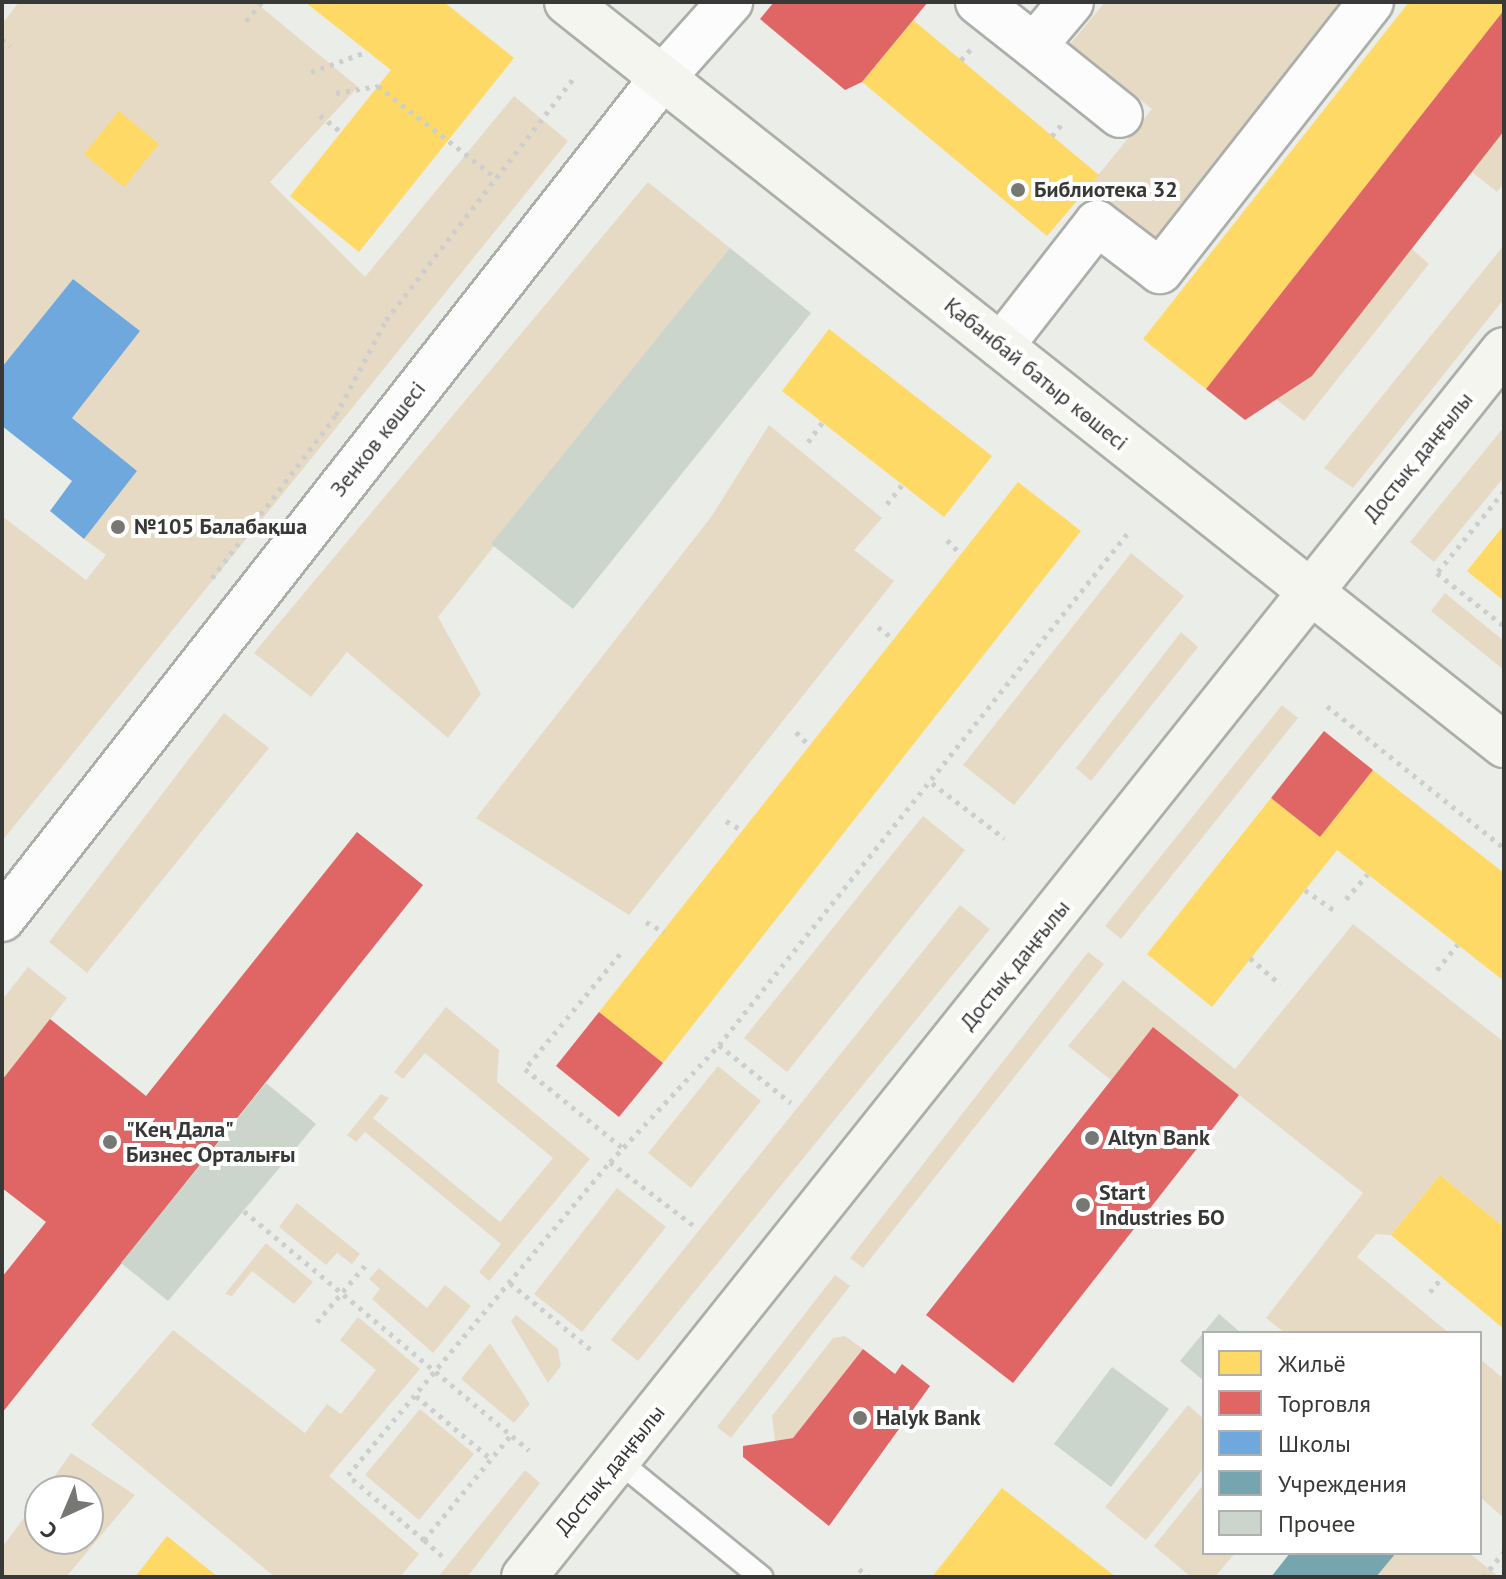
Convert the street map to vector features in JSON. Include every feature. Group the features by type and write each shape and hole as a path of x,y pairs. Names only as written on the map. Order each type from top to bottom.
{"main road":[{"name":"Қабанбай батыр көшесі","path":"567,2 1504,745"},
{"name":"Достық даңғылы","path":"524,1577 1504,350"}],"street":[{"name":"Зенков көшесі","path":"2,919 663,77 730,2"},
{"path":"978,2 1120,115"},
{"path":"1034,46 1071,2"},
{"path":"1001,346 1097,223 1160,271 1371,2"}],"lane":[{"path":"617,1460 761,1577"}],"path":[{"path":"246,21 262,2"},
{"path":"2,39 10,46"},
{"path":"311,72 366,52"},
{"path":"206,586 336,415 386,320 573,79"},
{"path":"336,93 378,86 496,178"},
{"path":"320,115 341,132"},
{"path":"808,442 822,423"},
{"path":"887,504 902,485"},
{"path":"1504,491 1437,573 1504,626"},
{"path":"442,1556 348,1475 610,1162 719,1045 932,783 1131,529"},
{"path":"947,540 961,554"},
{"path":"878,627 894,639"},
{"path":"1327,706 1504,848"},
{"path":"796,732 810,746"},
{"path":"932,783 1004,838"},
{"path":"726,821 743,831"},
{"path":"1346,899 1368,874"},
{"path":"1305,890 1336,912"},
{"path":"646,922 664,932"},
{"path":"1437,970 1458,944"},
{"path":"620,954 525,1069 623,1148"},
{"path":"1250,958 1280,984"},
{"path":"719,1045 791,1103"},
{"path":"610,1162 693,1225"},
{"path":"244,1211 529,1450"},
{"path":"317,1322 369,1261"},
{"path":"1430,1292 1442,1277"},
{"path":"510,1283 590,1349"},
{"path":"416,1396 491,1459"},
{"path":"424,1540 511,1435"},
{"path":"1483,1577 1504,1552"},
{"path":"859,1569 869,1577"}],"shaded area":[{"path":"19,2 255,2 358,87 270,182 365,277 514,96 568,141 2,841 2,516 86,580 106,555 84,539 137,471 72,418 139,331 73,279 2,367 2,24"},
{"path":"1105,2 1349,2 1157,244 1086,190 1152,109 1070,44"},
{"path":"1504,131 1504,183 1497,192 1472,172"},
{"path":"648,182 730,248 438,617 481,694 448,738 347,652 311,697 254,653"},
{"path":"1504,245 1504,299 1353,488 1324,468"},
{"path":"1412,249 1429,264 1304,421 1276,399"},
{"path":"769,425 882,518 854,550 894,581 629,915 476,818 711,517"},
{"path":"1504,427 1504,477 1434,562 1410,542"},
{"path":"1131,553 1184,596 1014,805 963,765"},
{"path":"1445,593 1504,641 1504,670 1431,611"},
{"path":"1181,632 1198,647 1091,781 1076,768"},
{"path":"1282,705 1298,718 1121,939 1105,926"},
{"path":"224,713 269,748 87,973 49,942"},
{"path":"923,816 965,850 787,1072 744,1038"},
{"path":"960,905 990,929 638,1361 611,1340"},
{"path":"1353,924 1504,1042 1504,1227 1440,1175 1391,1235 1376,1234 1357,1257 1447,1331 1282,1331 1266,1318 1363,1193 1153,1027 1111,1080 1068,1046 1123,980 1235,1069"},
{"path":"1088,952 1104,964 863,1268 850,1258"},
{"path":"28,967 67,998 2,1080 2,1000"},
{"path":"446,1007 499,1050 497,1082 590,1159 489,1281 479,1272 501,1244 365,1132 356,1142 347,1135 381,1094 389,1098 373,1118 500,1222 553,1158 425,1053 403,1079 394,1072"},
{"path":"718,1066 761,1101 691,1188 648,1153"},
{"path":"617,1188 666,1227 582,1332 534,1294"},
{"path":"297,1203 360,1254 352,1264 337,1253 326,1265 279,1227"},
{"path":"266,1243 313,1282 294,1304 252,1271 232,1296 225,1294"},
{"path":"379,1268 427,1308 445,1285 471,1306 433,1353 372,1299 380,1289 369,1279"},
{"path":"835,1275 850,1286 731,1438 717,1427"},
{"path":"516,1315 558,1349 561,1366 548,1383 511,1321"},
{"path":"358,1317 420,1369 329,1476 419,1554 400,1577 275,1577 91,1425 173,1330 305,1433 327,1404 341,1414 376,1370 340,1340"},
{"path":"845,1336 863,1349 793,1438 775,1441 772,1416 833,1338"},
{"path":"490,1343 530,1404 514,1423 461,1379"},
{"path":"1482,1361 1504,1379 1504,1518 1482,1499"},
{"path":"1188,1405 1202,1417 1202,1470 1146,1540 1105,1507"},
{"path":"420,1409 474,1454 419,1520 365,1475"},
{"path":"71,1453 135,1495 104,1532 104,1475 55,1475"},
{"path":"525,1470 540,1483 467,1577 438,1577"},
{"path":"1202,1486 1202,1555 1233,1555 1215,1577 1191,1577 1154,1546"},
{"path":"24,1518 24,1555 85,1555 66,1577 2,1577 2,1547"},
{"path":"1394,1555 1472,1555 1499,1577 1376,1577"}],"building: Жильё":[{"path":"305,2 444,2 514,58 359,252 290,196 391,70"},
{"path":"1409,2 1504,2 1504,10 1206,389 1143,339"},
{"path":"913,20 1099,175 1047,236 862,82"},
{"path":"119,111 159,144 124,187 84,154"},
{"path":"829,329 992,456 944,517 782,391"},
{"path":"1018,482 1081,531 663,1063 599,1012"},
{"path":"1504,525 1504,601 1467,571"},
{"path":"1373,770 1504,873 1504,981 1337,850 1212,1007 1147,954 1271,798 1320,837"},
{"path":"1440,1175 1504,1227 1504,1329 1391,1235"},
{"path":"1002,1488 1116,1577 932,1577"},
{"path":"167,1536 218,1577 135,1577"}],"building: Торговля":[{"path":"774,2 928,2 862,82 845,90 760,19"},
{"path":"1504,10 1504,131 1312,376 1245,420 1206,389"},
{"path":"1324,731 1373,770 1320,837 1271,798"},
{"name":"\"Кең Дала\" Бизнес Орталығы","path":"357,832 423,885 2,1413 2,1277 46,1222 2,1188 2,1080 50,1019 146,1096"},
{"path":"599,1012 663,1063 619,1117 556,1066"},
{"name":"Start Industries БО","path":"1153,1027 1239,1095 1013,1383 926,1315"},
{"name":"Halyk Bank","path":"863,1349 895,1374 902,1364 930,1386 829,1526 743,1457 743,1446 793,1438"}],"building: Школы":[{"path":"73,279 140,331 72,418 137,471 84,539 50,511 72,481 2,426 2,367"}],"building: Учреждения":[{"path":"1288,1555 1394,1555 1376,1577 1271,1577"}],"building: Прочее":[{"path":"730,248 811,313 573,609 491,544"},
{"path":"266,1083 316,1124 168,1301 121,1263"},
{"path":"1219,1314 1239,1331 1205,1331"},
{"path":"1202,1334 1202,1379 1180,1361"},
{"path":"1112,1367 1169,1409 1111,1487 1054,1444"}],"place":[{"name":"Библиотека 32","path":"1018,190"},
{"name":"№105 Балабақша","path":"118,527"},
{"name":"Altyn Bank","path":"1092,1138"},
{"name":"\"Кең Дала\" Бизнес Орталығы","path":"110,1142"},
{"name":"Start Industries БО","path":"1083,1205"},
{"name":"Halyk Bank","path":"860,1418"}]}
